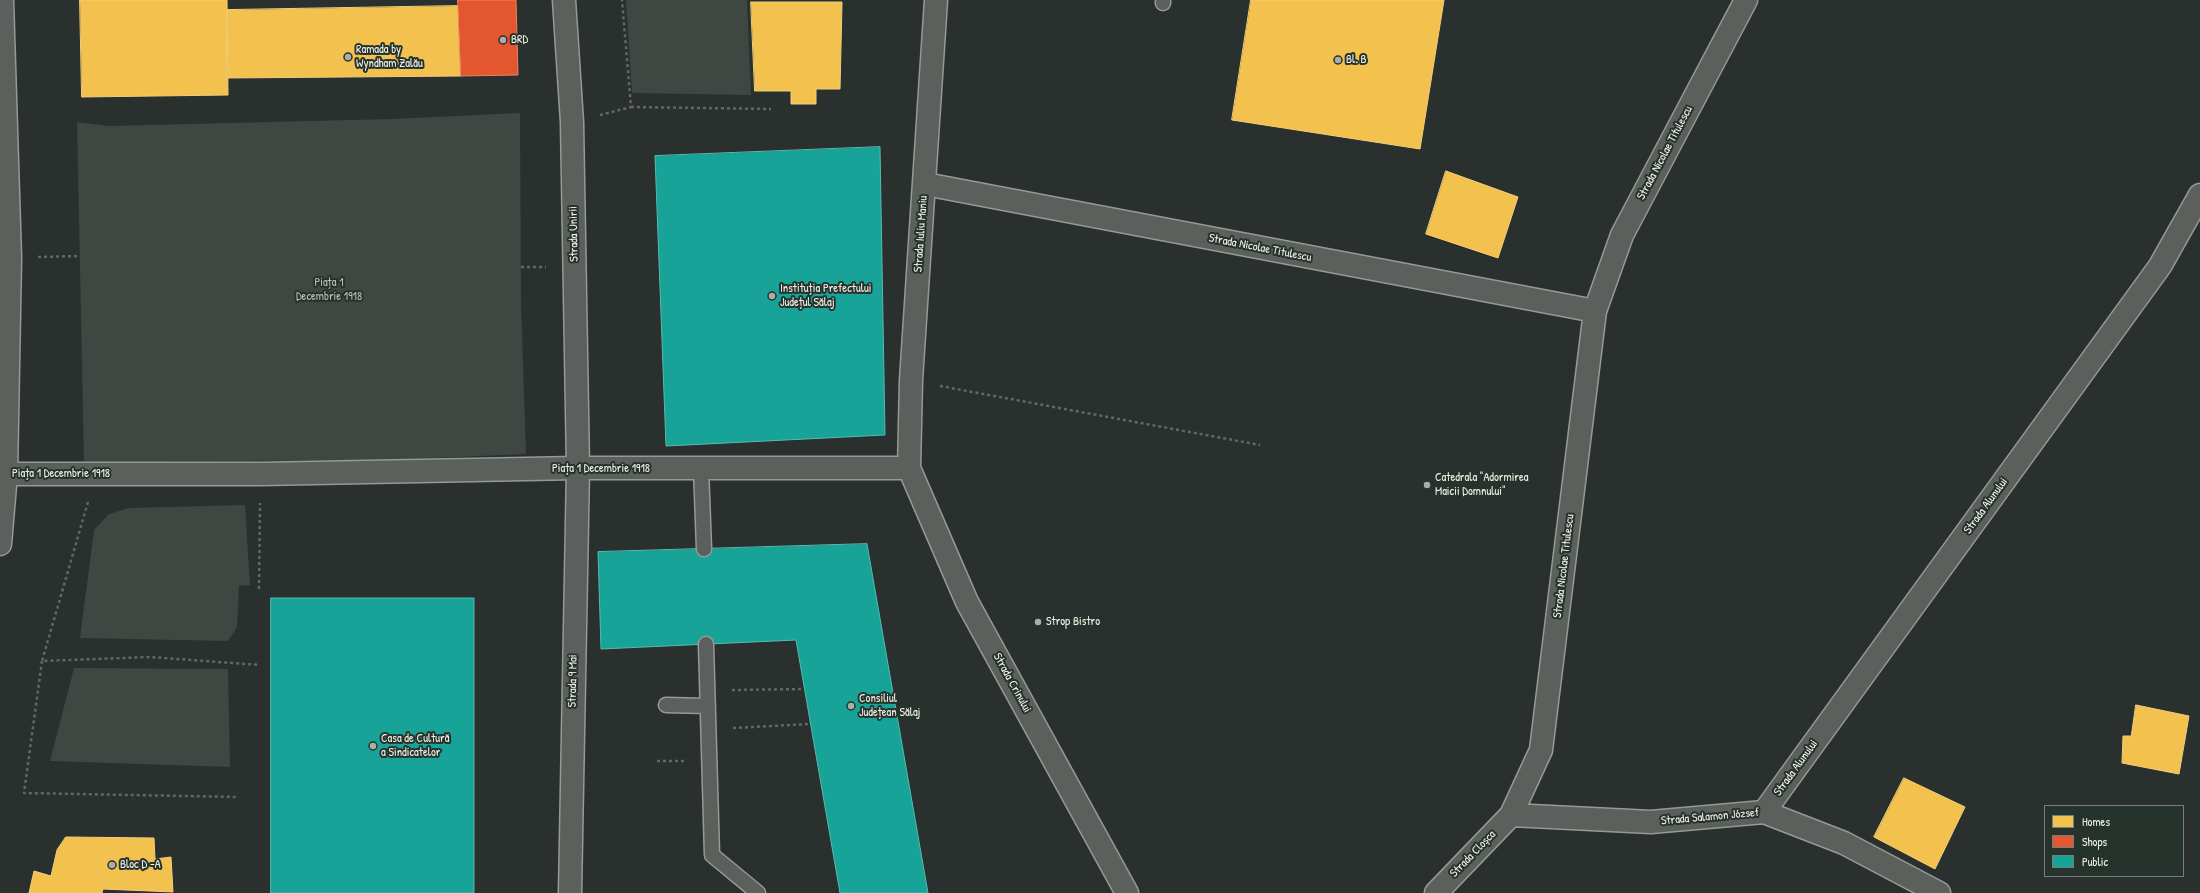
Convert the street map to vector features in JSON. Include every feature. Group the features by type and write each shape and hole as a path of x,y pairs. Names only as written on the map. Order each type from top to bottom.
{"street":[{"path":"0,544 6,474 10,258 2,0"},
{"name":"Strada Unirii","path":"564,0 572,122 578,468"},
{"name":"Strada Iuliu Maniu","path":"909,468 911,380 936,0"},
{"name":"Strada Nicolae Titulescu","path":"1511,815 1542,750 1595,311 1622,235 1746,0"},
{"name":"Strada Nicolae Titulescu","path":"925,184 1595,311"},
{"name":"Strada Alunului","path":"1764,812 2160,266 2200,195"},
{"name":"Piața 1 Decembrie 1918","path":"6,474 261,474 578,468 909,468"},
{"name":"Strada 9 Mai","path":"570,893 578,468"},
{"name":"Strada Crinului","path":"909,468 967,602 1127,893"},
{"name":"Strada Salamon József","path":"1511,815 1651,822 1764,812 1844,843 1939,893"},
{"name":"Strada Cloșca","path":"1436,893 1511,815"}],"lane":[{"path":"701,468 704,549"},
{"path":"706,644 712,856 758,893"},
{"path":"666,705 708,706"}],"path":[{"path":"622,0 631,107"},
{"path":"572,122 631,107 772,109"},
{"path":"10,258 80,256"},
{"path":"911,380 1260,444"},
{"path":"96,474 42,661 24,794 238,797"},
{"path":"259,589 261,474"},
{"path":"42,661 150,657 260,665"},
{"path":"707,690 804,689"},
{"path":"708,729 810,724"}],"green space":[{"path":"626,0 747,0 751,95 632,93"},
{"name":"Piața 1 Decembrie 1918","path":"520,113 521,302 526,454 388,460 84,462 77,122 108,126 391,119"},
{"path":"245,505 250,585 239,586 237,627 228,641 80,638 94,530 109,514 129,508"},
{"path":"74,668 228,669 230,767 50,761"}],"building: Homes":[{"path":"80,0 227,0 228,95 82,97"},
{"name":"Bl. B","path":"1251,0 1444,0 1420,149 1232,120"},
{"path":"751,2 842,2 840,89 816,89 816,104 791,104 791,91 755,91"},
{"path":"458,6 461,76 227,78 227,10"},
{"path":"1446,171 1518,197 1498,258 1426,234"},
{"path":"2136,705 2189,716 2179,774 2122,763 2123,736 2131,736"},
{"path":"1904,778 1965,807 1935,869 1874,837"},
{"name":"Bloc D -A","path":"66,837 154,838 155,859 171,857 173,892 103,889 102,893 29,893 34,871 51,876 57,850"}],"building: Shops":[{"path":"458,0 516,0 518,75 461,76"}],"building: Public":[{"name":"Instituția Prefectului Județul Sălaj","path":"880,147 885,435 666,446 655,156"},
{"name":"Consiliul Județean Sălaj","path":"867,544 928,893 840,893 796,640 601,649 598,552"},
{"name":"Casa de Cultură a Sindicatelor","path":"271,598 474,598 474,893 271,893"}],"place":[{"name":"BRD","path":"503,40"},
{"name":"Ramada by Wyndham Zalău","path":"348,57"},
{"name":"Bl. B","path":"1338,60"},
{"name":"Instituția Prefectului Județul Sălaj","path":"772,296"},
{"name":"Catedrala \"Adormirea Maicii Domnului\"","path":"1427,485"},
{"name":"Strop Bistro","path":"1038,622"},
{"name":"Consiliul Județean Sălaj","path":"851,706"},
{"name":"Casa de Cultură a Sindicatelor","path":"373,746"},
{"name":"Bloc D -A","path":"112,865"}]}
